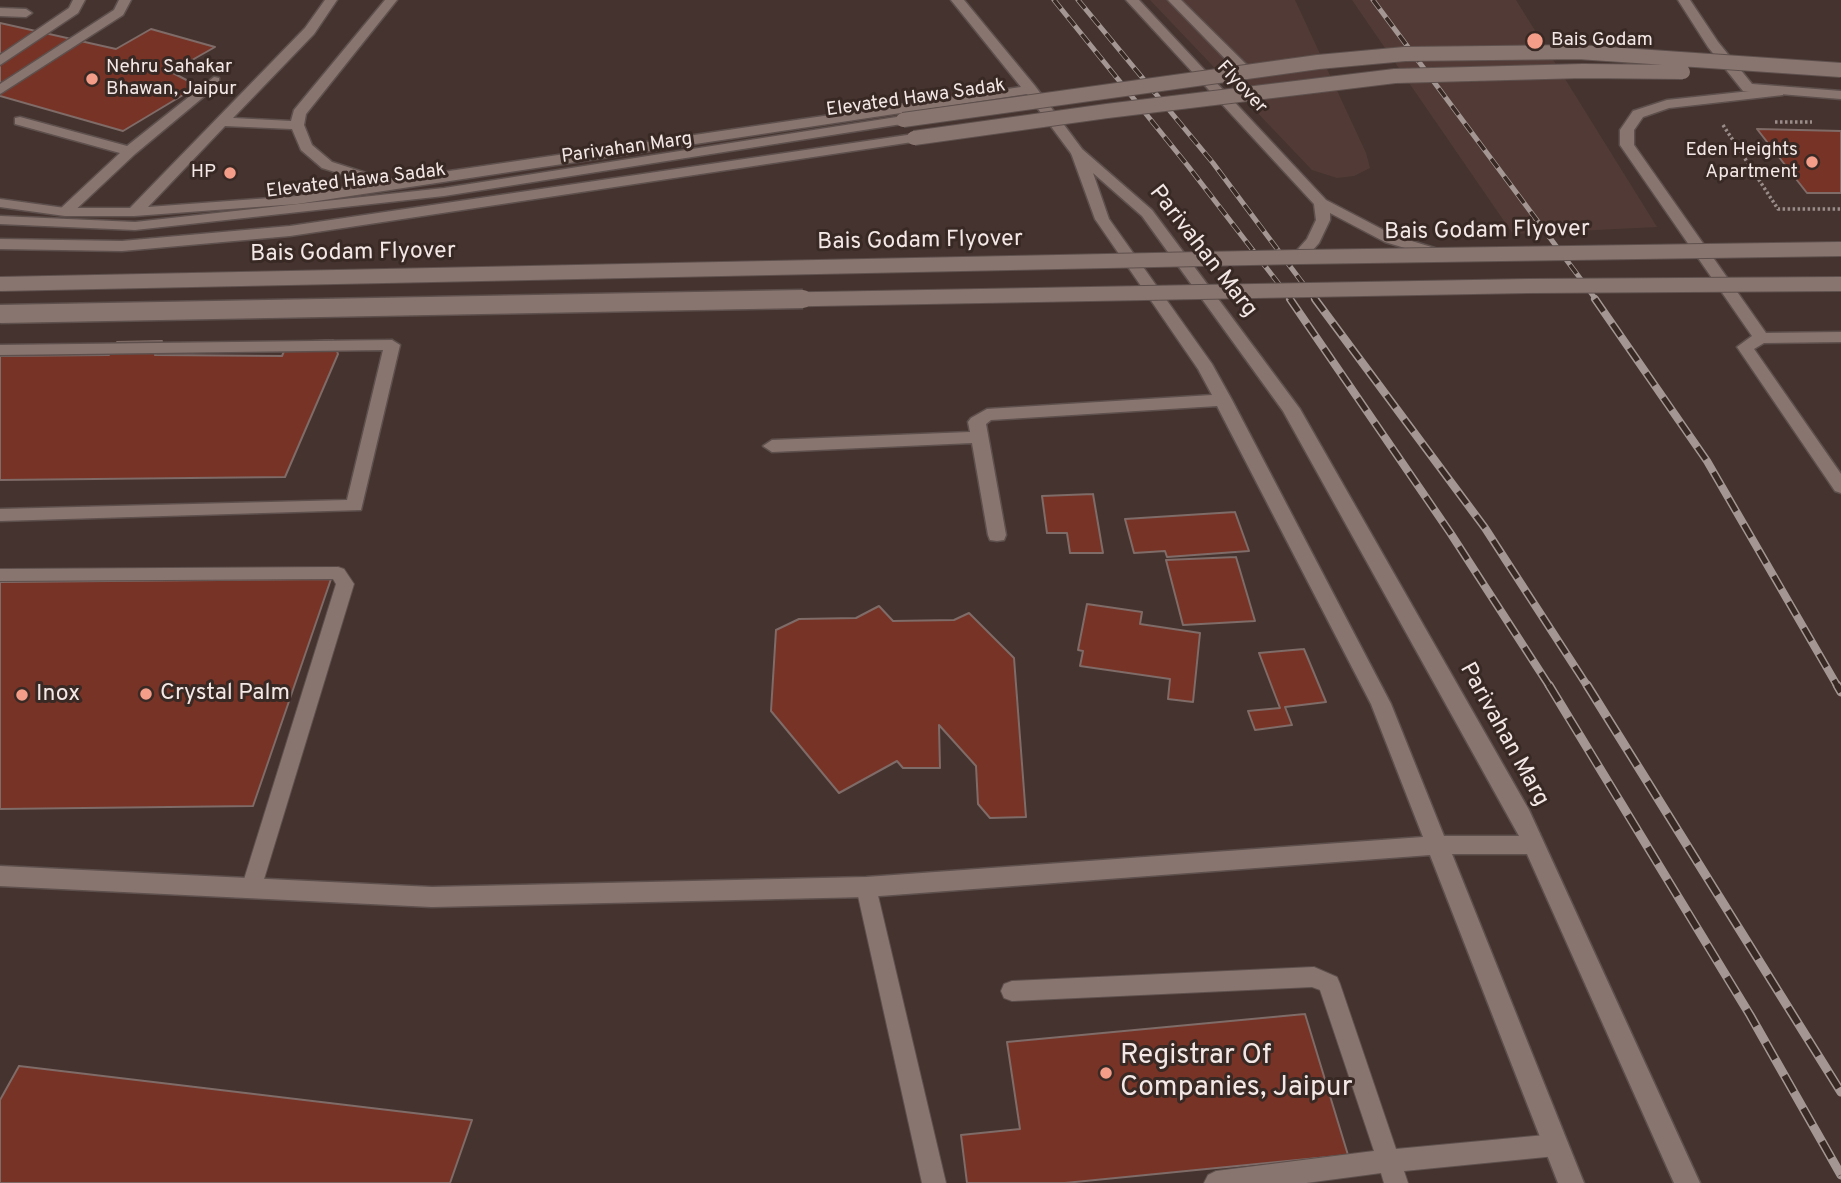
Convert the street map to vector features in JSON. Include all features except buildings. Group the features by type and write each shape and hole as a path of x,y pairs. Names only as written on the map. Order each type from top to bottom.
{"street":[{"path":"0,61 74,10 79,0"},
{"path":"0,90 119,12 125,0"},
{"path":"134,212 310,32 331,0"},
{"path":"390,184 327,165 306,147 297,125 299,113 391,0"},
{"path":"957,0 1078,153 1102,219 1206,368 1381,704 1571,1183"},
{"name":"Flyover","path":"1132,0 1321,203 1390,239 1443,255"},
{"path":"1174,0 1247,73"},
{"path":"1684,0 1748,88 1841,95"},
{"path":"0,12 26,13"},
{"name":"Elevated Hawa Sadak","path":"0,220 135,226 431,194 903,120 1318,62 1405,54 1578,52 1841,67"},
{"path":"1724,58 1841,67"},
{"name":"Elevated Hawa Sadak","path":"0,244 121,246 290,231 1093,113 1395,76 1677,72 1841,81"},
{"path":"65,212 130,151 214,81"},
{"name":"Parivahan Marg","path":"0,203 65,212 134,212 297,201 390,184 1030,89"},
{"path":"1761,338 1628,145 1627,130 1638,114 1667,104 1778,92"},
{"path":"20,121 130,151"},
{"path":"222,122 297,125"},
{"name":"Parivahan Marg","path":"1078,153 1147,213 1291,409 1521,816 1687,1183"},
{"path":"1299,257 1314,240 1323,220 1321,203"},
{"name":"Bais Godam Flyover","path":"0,285 1299,257 1841,249"},
{"path":"0,314 1500,286 1841,284"},
{"path":"1841,337 1761,338 1745,347 1841,487"},
{"path":"0,350 392,345 355,506 0,515"},
{"path":"997,535 977,422 987,415 1223,400"},
{"path":"772,446 979,437"},
{"path":"0,876 432,897 866,887 1437,845 1535,845"}],"lane":[{"path":"0,575 338,573 345,584 251,889"},
{"path":"866,887 934,1183"},
{"path":"1012,992 1314,976 1329,984 1392,1172"},
{"path":"1216,1183 1392,1172 1556,1145"}],"path":[{"path":"1732,121 1720,120 1778,209 1841,209"},
{"path":"1769,121 1818,122"}],"shaded area":[{"path":"1150,0 1295,0 1366,153 1370,168 1354,176 1337,178 1312,170"},
{"path":"1352,0 1516,0 1657,227 1513,234"}],"railway":[{"path":"1054,0 1188,166 1292,301"},
{"path":"1078,0 1213,163 1316,301"},
{"path":"1373,0 1597,301"},
{"path":"1290,299 1451,534 1550,687"},
{"path":"1315,299 1485,528 1588,687"},
{"path":"1595,299 1707,461 1838,687"},
{"path":"1549,685 1750,1015 1841,1175"},
{"path":"1587,685 1841,1092"},
{"path":"1837,685 1841,692"}],"place":[{"name":"Bais Godam","path":"1535,41"},
{"name":"Nehru Sahakar Bhawan, Jaipur","path":"92,79"},
{"name":"Eden Heights Apartment","path":"1812,162"},
{"name":"HP","path":"230,173"},
{"name":"Crystal Palm","path":"146,694"},
{"name":"Inox","path":"22,695"},
{"name":"Registrar Of Companies, Jaipur","path":"1106,1073"}]}
